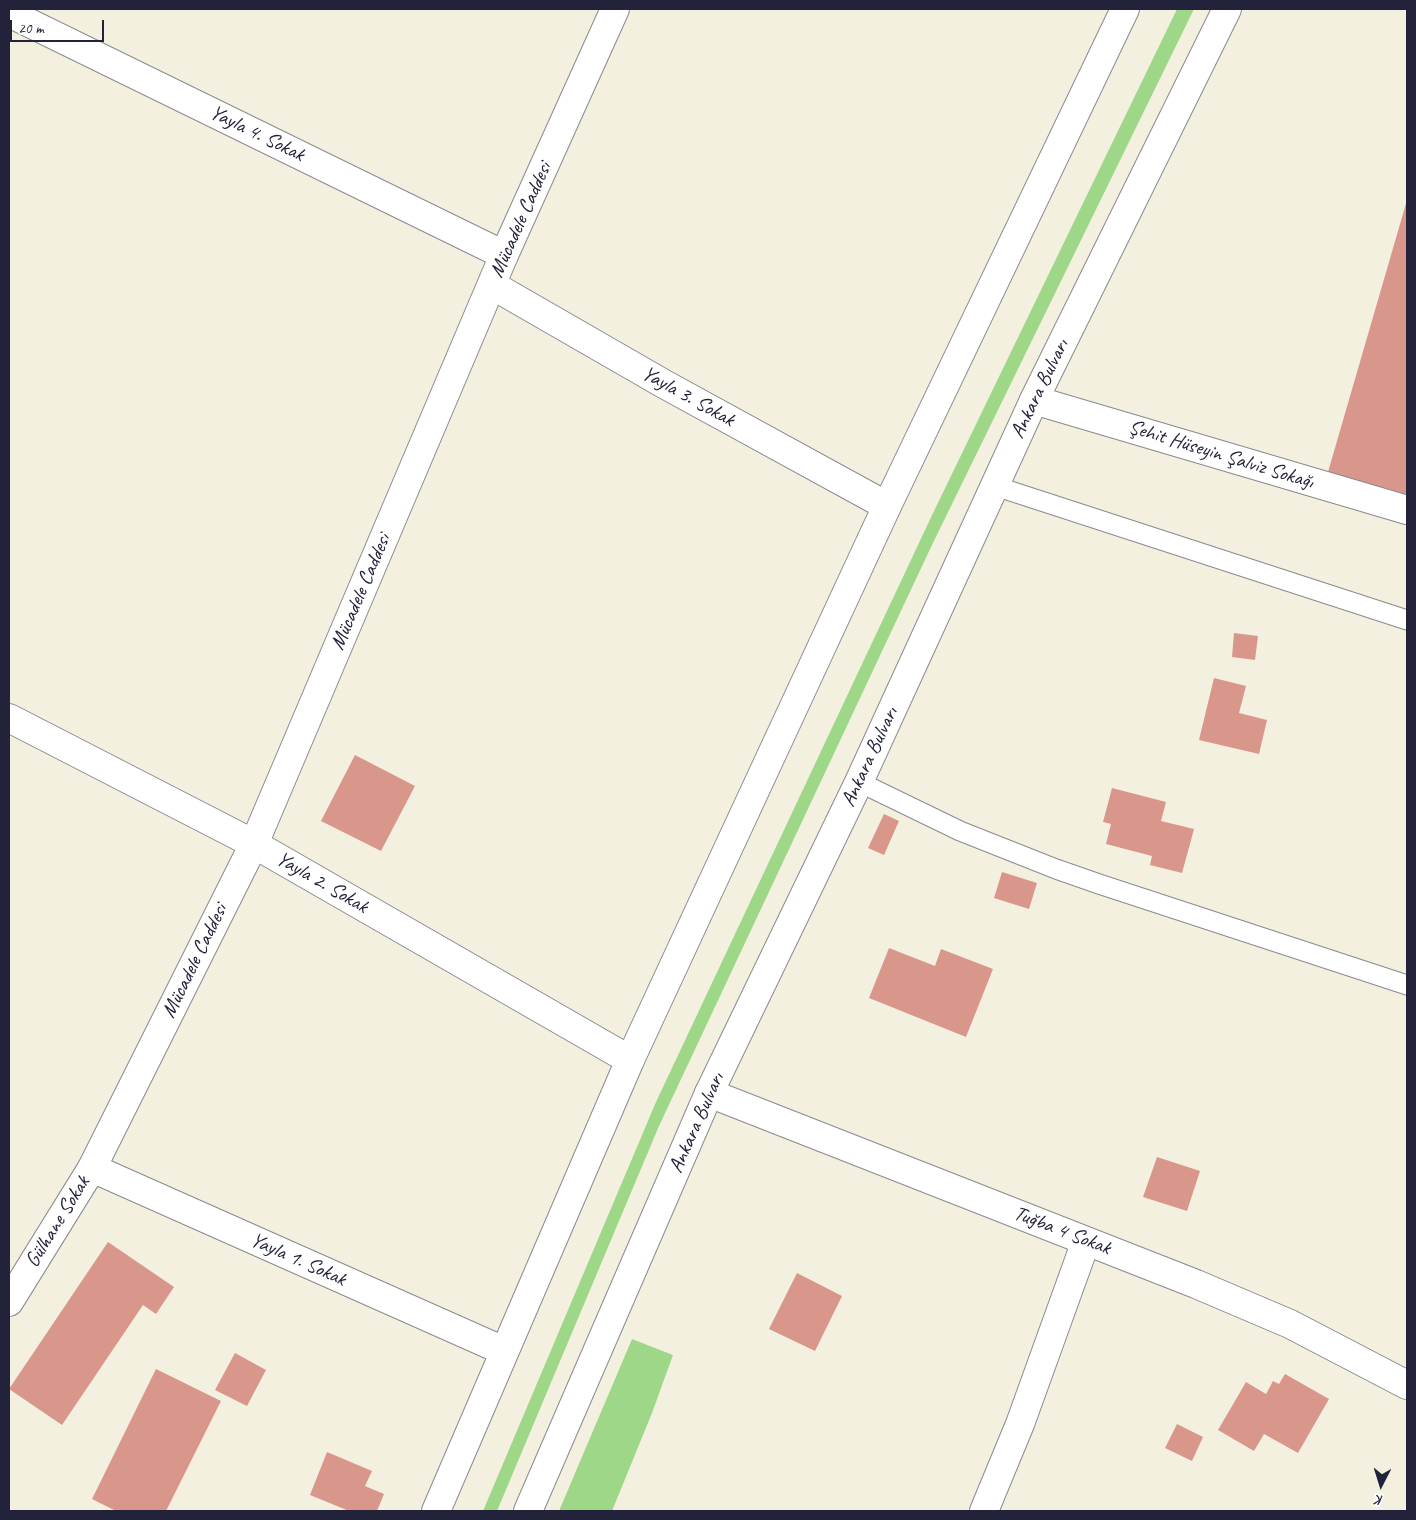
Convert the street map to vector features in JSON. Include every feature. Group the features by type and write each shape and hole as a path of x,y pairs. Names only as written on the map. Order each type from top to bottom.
{"street":[{"name":"Mücadele Caddesi","path":"92,1168 254,844 504,255 615,9"},
{"path":"436,1511 630,1060 887,506 1125,9"},
{"name":"Ankara Bulvarı","path":"528,1511 709,1093 858,782 1034,400 1227,9"},
{"name":"Yayla 4. Sokak","path":"9,13 504,255"},
{"name":"Yayla 3. Sokak","path":"492,285 664,384 887,506"},
{"name":"Şehit Hüseyin Şalviz Sokağı","path":"1034,400 1407,510"},
{"name":"Yayla 2. Sokak","path":"9,718 254,844 630,1060"},
{"name":"Tuğba 4 Sokak","path":"709,1093 1196,1284 1290,1324 1407,1385"},
{"name":"Gülhane Sokak","path":"9,1302 92,1168"},
{"name":"Yayla 1. Sokak","path":"92,1168 504,1351"},
{"path":"984,1511 1020,1424 1086,1241"}],"lane":[{"path":"995,486 1407,620"},
{"path":"858,782 960,831 1064,872 1407,985"}],"green space":[{"path":"1177,9 1194,9 931,547 659,1126 497,1511 483,1511 656,1102 934,511"},
{"path":"632,1339 673,1355 652,1413 612,1511 559,1511"}],"building":[{"path":"1407,200 1407,495 1328,472"},
{"path":"1234,633 1258,636 1255,660 1232,657"},
{"path":"1214,678 1246,686 1239,713 1267,720 1259,754 1199,740"},
{"path":"355,755 415,786 381,851 321,821"},
{"path":"1112,788 1166,802 1161,821 1194,829 1182,873 1150,865 1152,856 1106,844 1111,824 1103,822"},
{"path":"884,814 899,821 884,855 868,848"},
{"path":"1002,872 1037,883 1029,909 994,898"},
{"path":"889,948 935,966 941,949 993,969 966,1037 869,998"},
{"path":"1157,1157 1200,1171 1187,1211 1143,1197"},
{"path":"108,1242 174,1287 156,1314 143,1305 62,1425 9,1389"},
{"path":"797,1273 842,1296 815,1351 769,1329"},
{"path":"235,1353 266,1370 247,1406 215,1390"},
{"path":"156,1369 221,1401 166,1511 116,1511 92,1499"},
{"path":"1285,1374 1329,1399 1298,1453 1264,1434 1254,1451 1218,1430 1246,1382 1266,1394 1273,1381 1279,1384"},
{"path":"1177,1424 1203,1437 1192,1461 1165,1448"},
{"path":"327,1452 372,1471 365,1486 384,1494 377,1511 349,1511 310,1495"}]}
